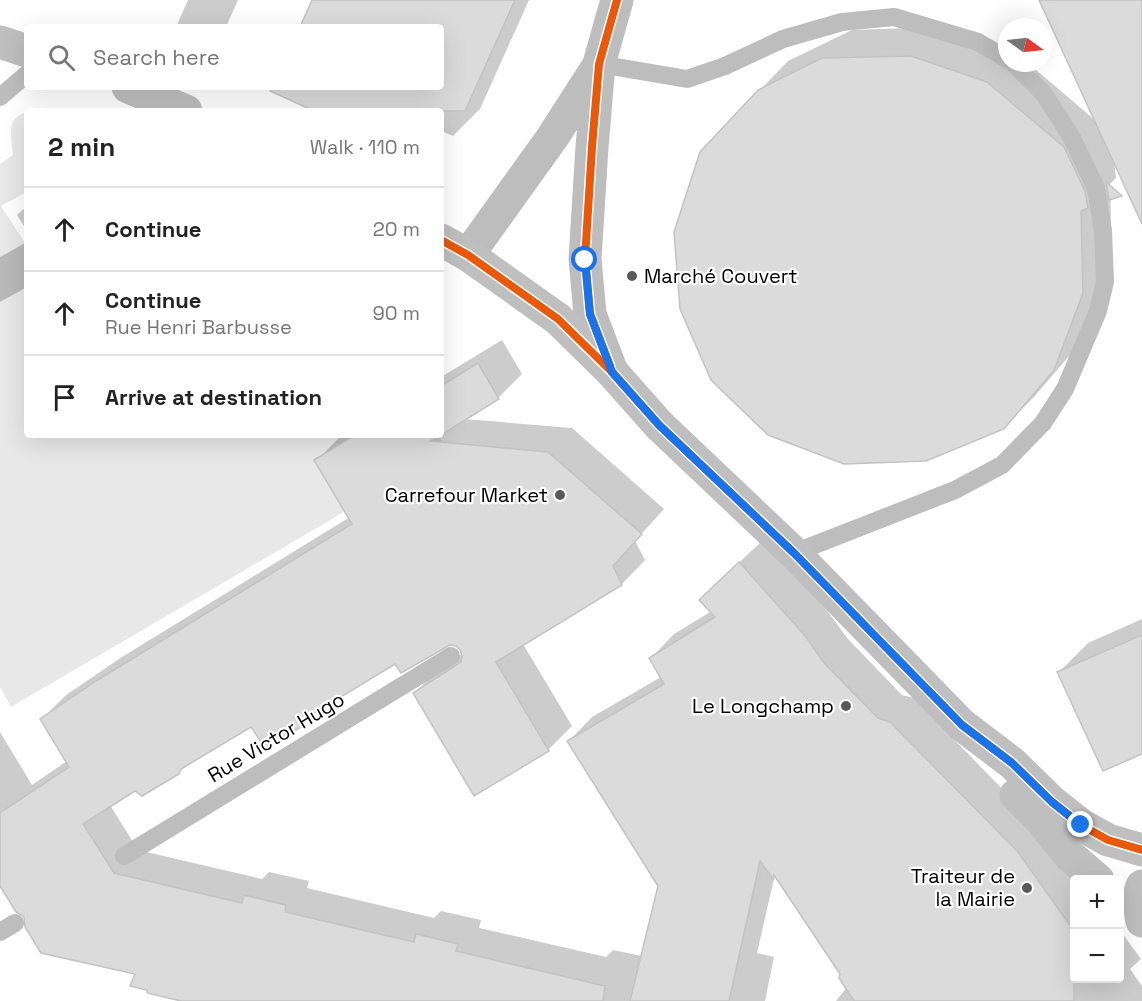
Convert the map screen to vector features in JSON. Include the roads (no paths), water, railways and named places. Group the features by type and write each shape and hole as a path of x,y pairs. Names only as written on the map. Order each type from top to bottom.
{"street":[{"path":"612,372 590,314 585,260 599,64 617,0"},
{"path":"0,42 24,50"},
{"path":"599,64 552,138 454,248 558,319 612,372 659,425 794,553 962,725 1012,763 1052,802 1081,825 1108,840 1142,850"},
{"path":"135,90 179,108"},
{"path":"962,725 998,776 1040,819 1069,855 1093,875"}],"lane":[{"path":"599,64 687,79 724,66 783,39 842,22 894,17 978,42 998,54"},
{"path":"794,553 955,490 1002,465 1043,423 1065,389 1098,311 1105,282 1104,231 1096,188 1072,138 1044,94 1022,72"},
{"path":"0,97 24,77"},
{"name":"Rue Victor Hugo","path":"124,856 451,657"}],"place":[{"name":"Marché Couvert","path":"632,276"},
{"name":"Carrefour Market","path":"560,495"},
{"name":"Le Longchamp","path":"846,706"},
{"name":"Traiteur de la Mairie","path":"1027,888"}]}
